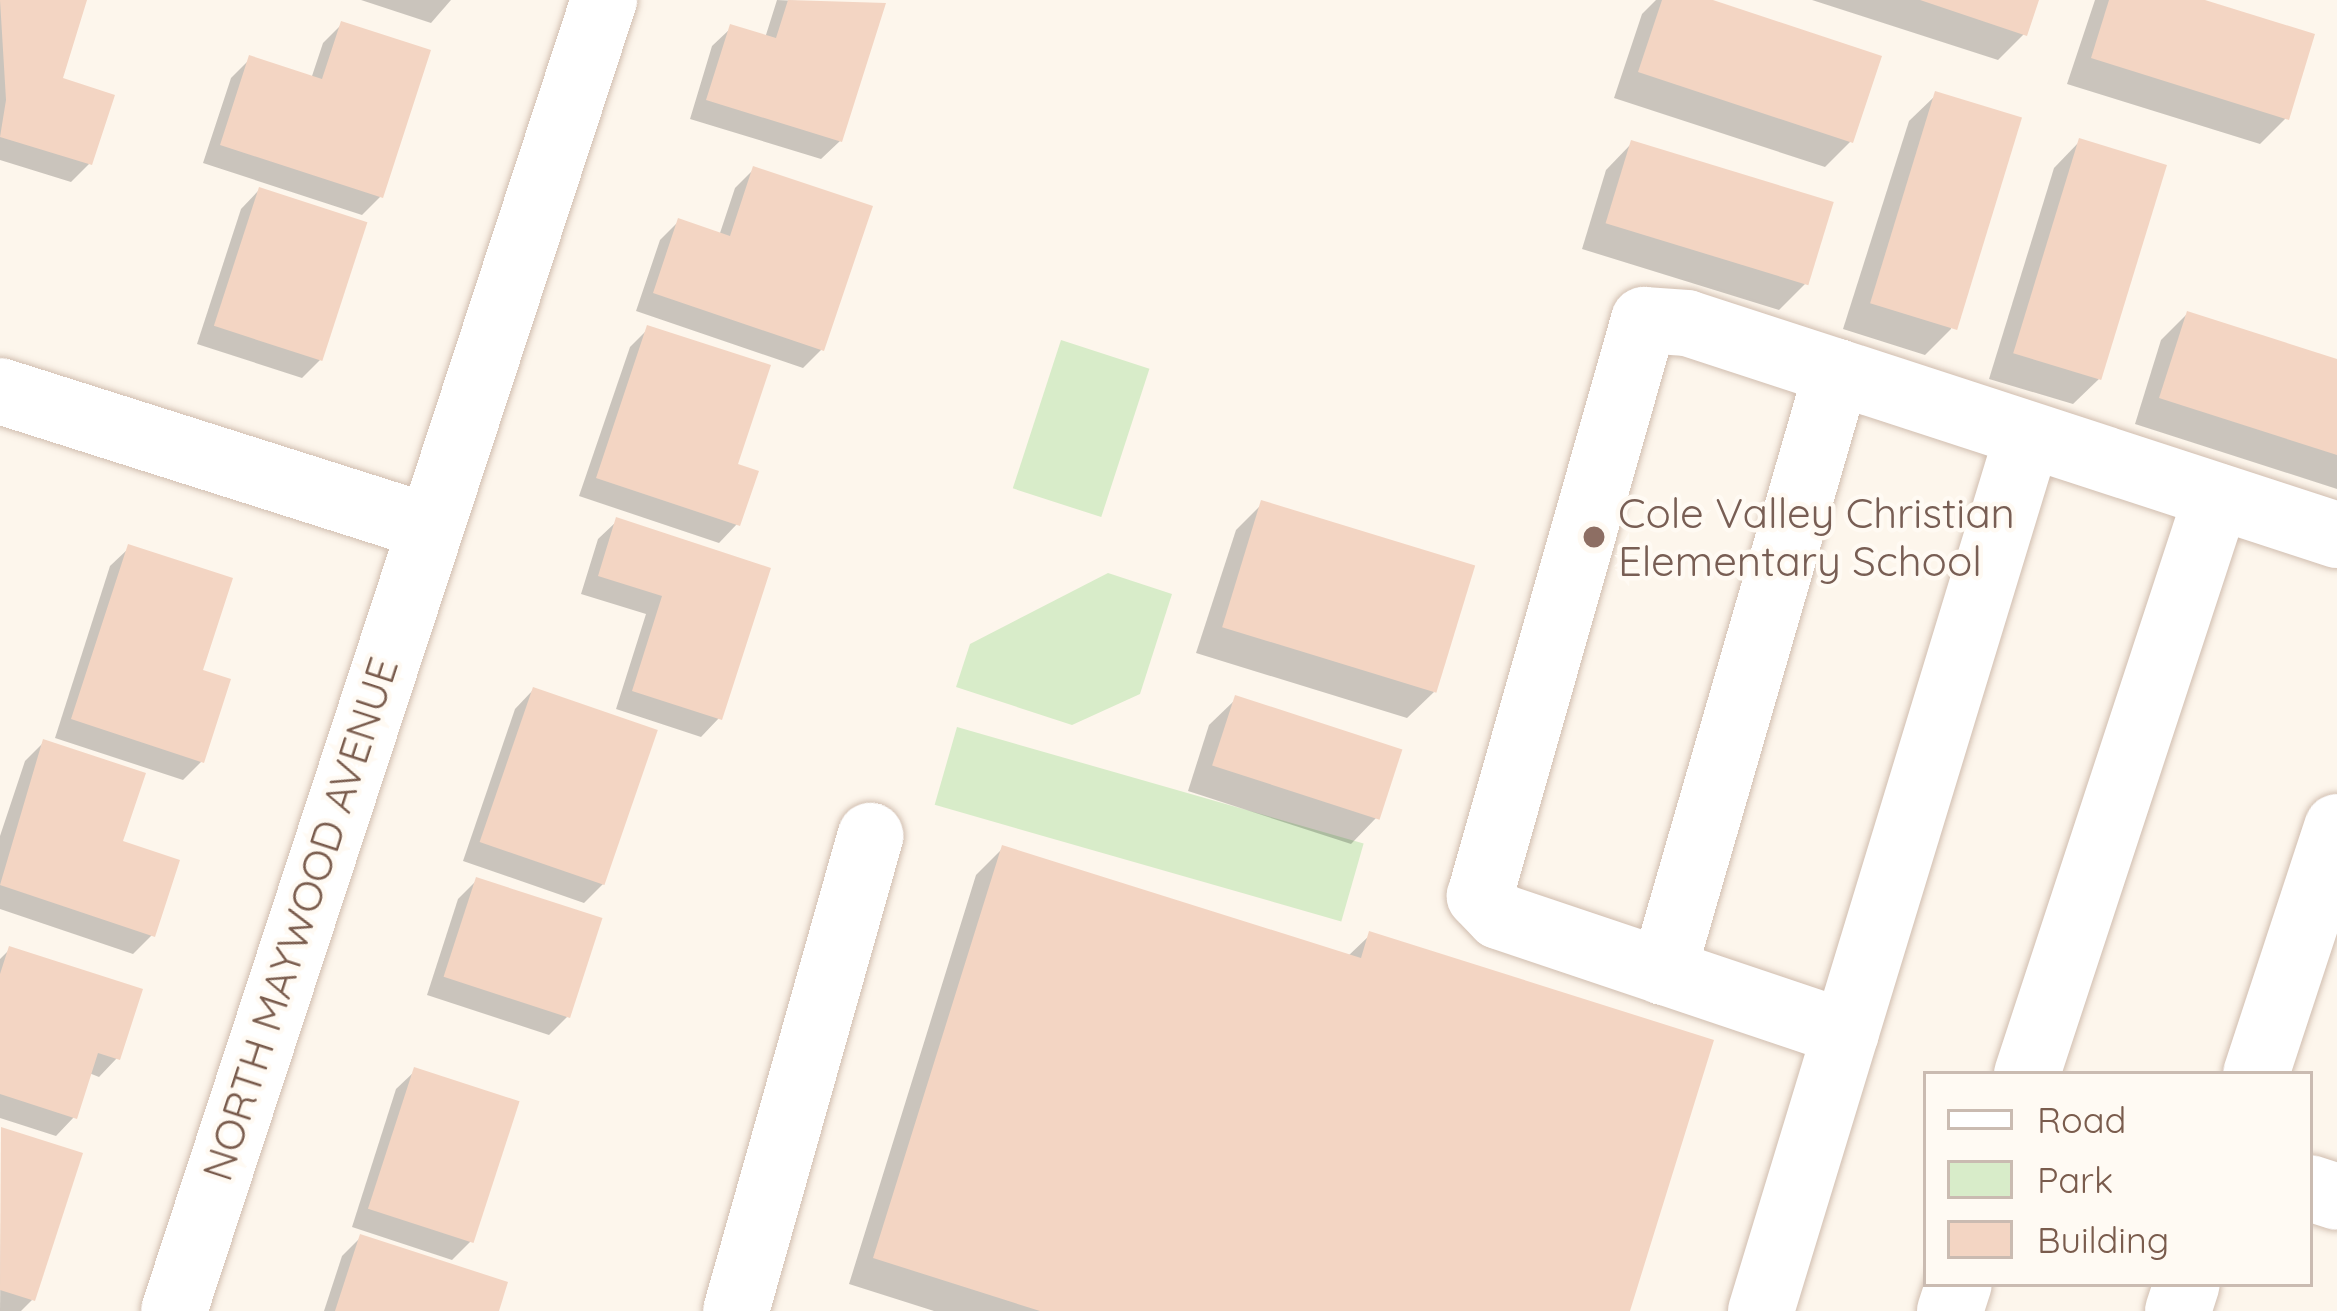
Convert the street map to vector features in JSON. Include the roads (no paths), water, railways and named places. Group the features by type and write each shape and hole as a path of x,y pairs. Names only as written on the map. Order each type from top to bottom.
{"street":[{"name":"NORTH MAYWOOD AVENUE","path":"175,1311 426,526 604,0"},
{"path":"1846,1033 1499,916 1480,896 1489,844 1644,320 1687,323 2337,535"},
{"path":"1663,972 1838,372"},
{"path":"0,391 426,526"},
{"path":"1761,1311 2028,435"},
{"path":"2028,1071 2217,496"},
{"path":"2257,1071 2337,827"},
{"path":"736,1311 870,836"}],"place":[{"name":"Cole Valley Christian Elementary School","path":"1594,537"}]}
